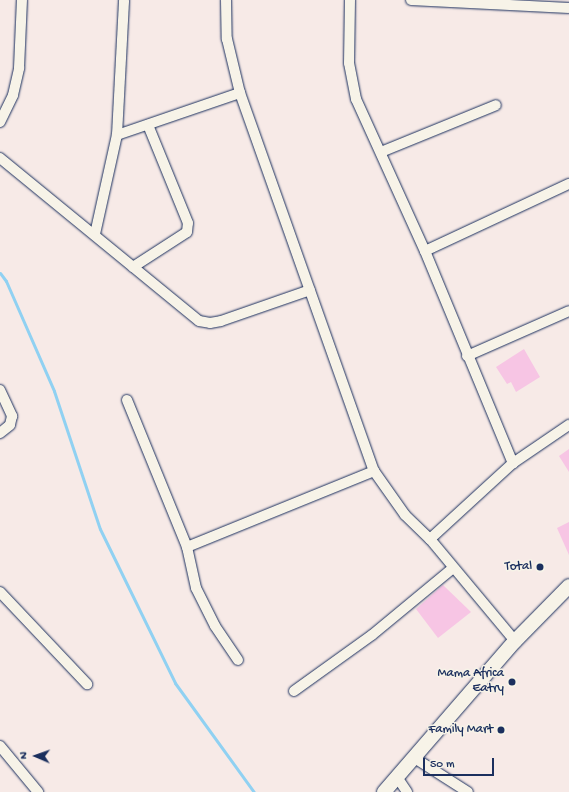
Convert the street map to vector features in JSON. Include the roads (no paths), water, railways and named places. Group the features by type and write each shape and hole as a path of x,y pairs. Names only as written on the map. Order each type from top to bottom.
{"street":[{"path":"0,122 13,95 19,68 22,0"},
{"path":"94,234 117,135 124,0"},
{"path":"226,0 227,40 240,93 374,471 405,515 430,539 515,641"},
{"path":"350,0 349,63 351,82 425,251 467,356 513,463"},
{"path":"411,0 550,3 569,8"},
{"path":"117,135 240,93"},
{"path":"381,152 496,105"},
{"path":"133,267 187,232 188,223 148,125"},
{"path":"0,158 199,321 210,323 310,290"},
{"path":"425,251 569,184"},
{"path":"467,356 569,311"},
{"path":"0,390 12,416 10,425 0,433"},
{"path":"127,400 187,547 196,588 215,626 238,660"},
{"path":"430,539 513,463 569,425"},
{"path":"187,547 374,471"},
{"path":"294,691 372,635 453,568"},
{"path":"384,792 515,641 569,586"},
{"path":"1,593 87,684"},
{"path":"0,746 38,792"},
{"path":"413,757 468,792"},
{"path":"397,777 407,792"}],"waterway":[{"path":"0,273 6,281 54,391 100,529 175,683 254,792"}],"place":[{"name":"Total","path":"540,567"},
{"name":"Mama Africa Eatry","path":"512,682"},
{"name":"Family Mart","path":"501,730"}]}
